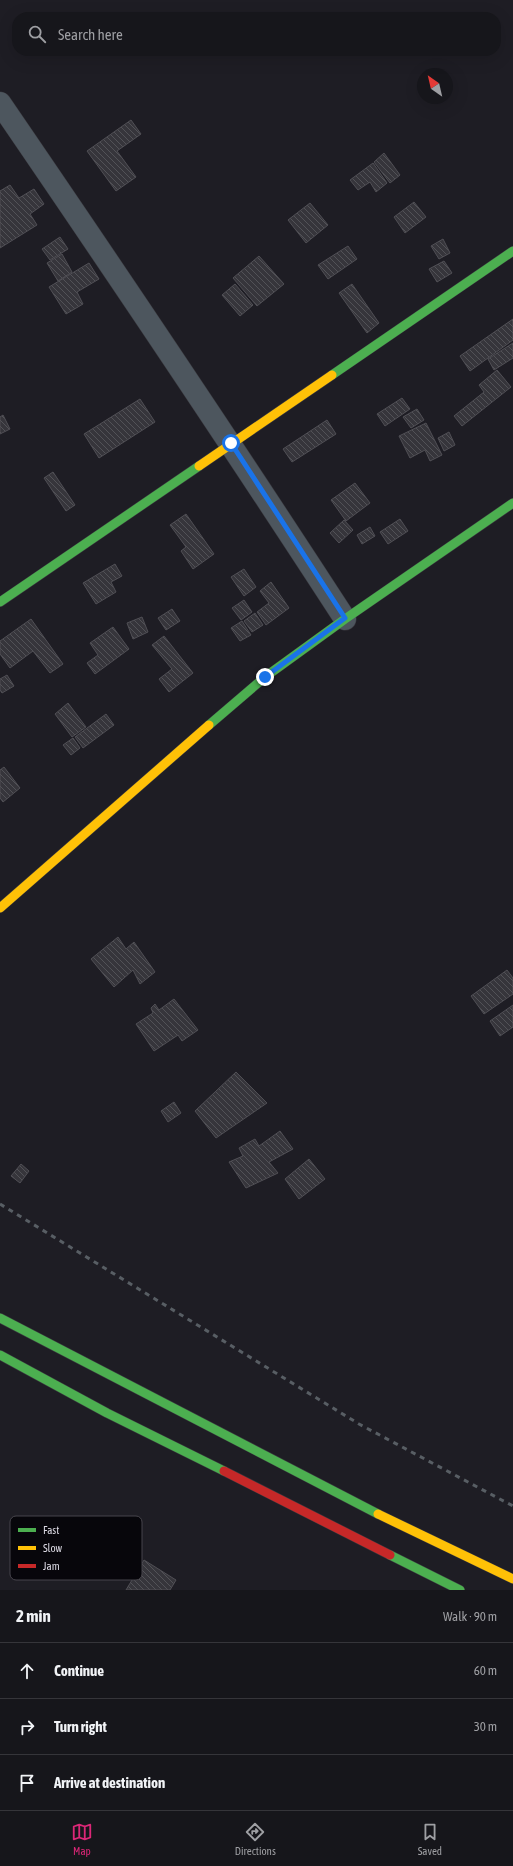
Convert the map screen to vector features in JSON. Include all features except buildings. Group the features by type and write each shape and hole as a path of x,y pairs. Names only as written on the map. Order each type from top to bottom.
{"street":[{"path":"0,103 231,443 345,618"},
{"path":"0,602 513,251"},
{"path":"0,908 265,677 345,618 513,503"},
{"path":"0,1318 286,1468 442,1546 513,1579"},
{"path":"0,1355 114,1417 460,1590"}],"railway":[{"path":"0,1204 359,1424 513,1506"}],"traffic: fast":[{"path":"332,375 513,251"},
{"path":"0,602 199,466"},
{"path":"209,725 265,677 345,619 513,503"},
{"path":"0,1318 378,1514"},
{"path":"0,1355 107,1413 224,1471"},
{"path":"390,1555 460,1590"}],"traffic: slow":[{"path":"199,466 332,375"},
{"path":"0,908 209,725"},
{"path":"378,1514 513,1579"}],"traffic: jam":[{"path":"224,1471 390,1555"}],"route":[{"path":"231,443 345,618 265,677"}]}
